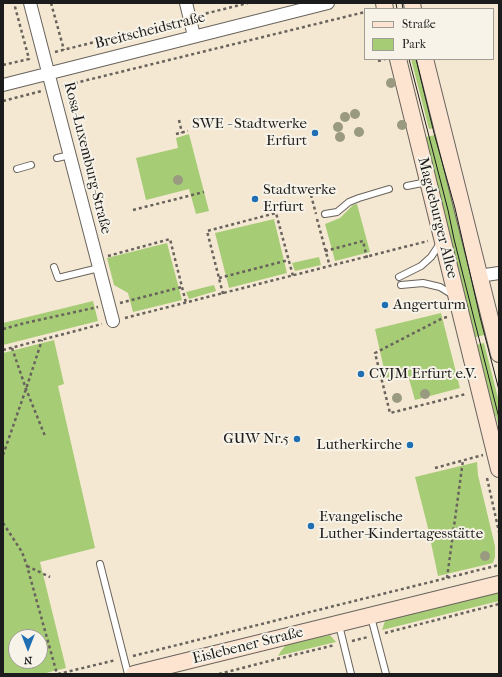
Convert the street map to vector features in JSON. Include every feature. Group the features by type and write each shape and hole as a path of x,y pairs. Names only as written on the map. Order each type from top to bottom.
{"main road":[{"name":"Magdeburger Allee","path":"398,60 499,469"},
{"name":"Magdeburger Allee","path":"425,60 499,354"},
{"name":"Eislebener Straße","path":"134,674 499,584"}],"street":[{"name":"Rosa-Luxemburg-Straße","path":"30,3 113,321"},
{"path":"186,3 194,36"},
{"name":"Breitscheidstraße","path":"3,85 328,3"},
{"path":"479,276 499,273"}],"lane":[{"path":"57,158 70,155"},
{"path":"17,169 31,165"},
{"path":"407,186 428,182"},
{"path":"326,214 337,212 349,202 359,198 389,189"},
{"path":"399,277 421,266 431,257 442,238"},
{"path":"54,267 58,278 98,263"},
{"path":"401,285 424,283 440,287 457,298"},
{"path":"100,564 128,674"},
{"path":"371,615 386,674"},
{"path":"338,623 351,674"}],"path":[{"path":"3,65 29,59 14,3"},
{"path":"51,3 64,50 248,3"},
{"path":"3,101 364,12"},
{"path":"378,61 382,60"},
{"path":"179,120 182,133"},
{"path":"176,134 188,131"},
{"path":"133,210 204,192"},
{"path":"311,195 330,267"},
{"path":"223,294 207,231 276,213 293,276"},
{"path":"3,350 442,238"},
{"path":"98,263 170,239 186,303"},
{"path":"325,251 363,241 367,258"},
{"path":"219,278 289,260"},
{"path":"3,329 182,287"},
{"path":"449,316 375,353 390,413 480,391"},
{"path":"3,455 42,340"},
{"path":"12,348 26,389 45,436"},
{"path":"435,468 483,455"},
{"path":"447,578 464,460"},
{"path":"3,523 22,552 58,674 499,565"},
{"path":"27,566 50,577"},
{"path":"219,674 499,604"}],"green space":[{"path":"411,60 418,60 435,128 429,129"},
{"path":"189,134 209,211 196,214 189,189 146,200 136,158 178,148 176,138"},
{"path":"439,134 492,333 472,338 471,323 463,287 422,138"},
{"path":"357,204 370,252 335,261 325,224 340,218 353,205"},
{"path":"274,219 287,273 229,288 215,233"},
{"path":"167,243 182,300 133,312 128,293 114,285 107,258"},
{"path":"319,257 321,265 295,271 292,263"},
{"path":"214,285 216,291 189,299 186,292"},
{"path":"93,301 98,321 3,345 3,323"},
{"path":"441,313 460,388 415,400 407,372 386,378 375,329"},
{"path":"54,340 64,384 58,386 95,548 40,562 66,668 42,674 3,674 3,353"},
{"path":"484,343 499,402 499,429 496,416 494,417 476,345"},
{"path":"477,462 478,475 495,546 495,557 493,563 438,576 415,477"},
{"path":"499,592 499,601 382,630 385,621"},
{"path":"330,635 336,642 278,656 286,645"}],"tram line":[{"path":"396,3 397,8"},
{"path":"402,3 403,8"},
{"path":"409,60 499,418"},
{"path":"416,60 434,133 455,208 480,317 499,390"}],"place":[{"name":"SWE - Stadtwerke Erfurt","path":"315,133"},
{"name":"Stadtwerke Erfurt","path":"255,199"},
{"name":"Angerturm","path":"385,305"},
{"name":"CVJM Erfurt e.V.","path":"361,374"},
{"name":"GUW Nr.5","path":"297,439"},
{"name":"Lutherkirche","path":"410,445"},
{"name":"Evangelische Luther-Kindertagesstätte","path":"311,526"}]}
